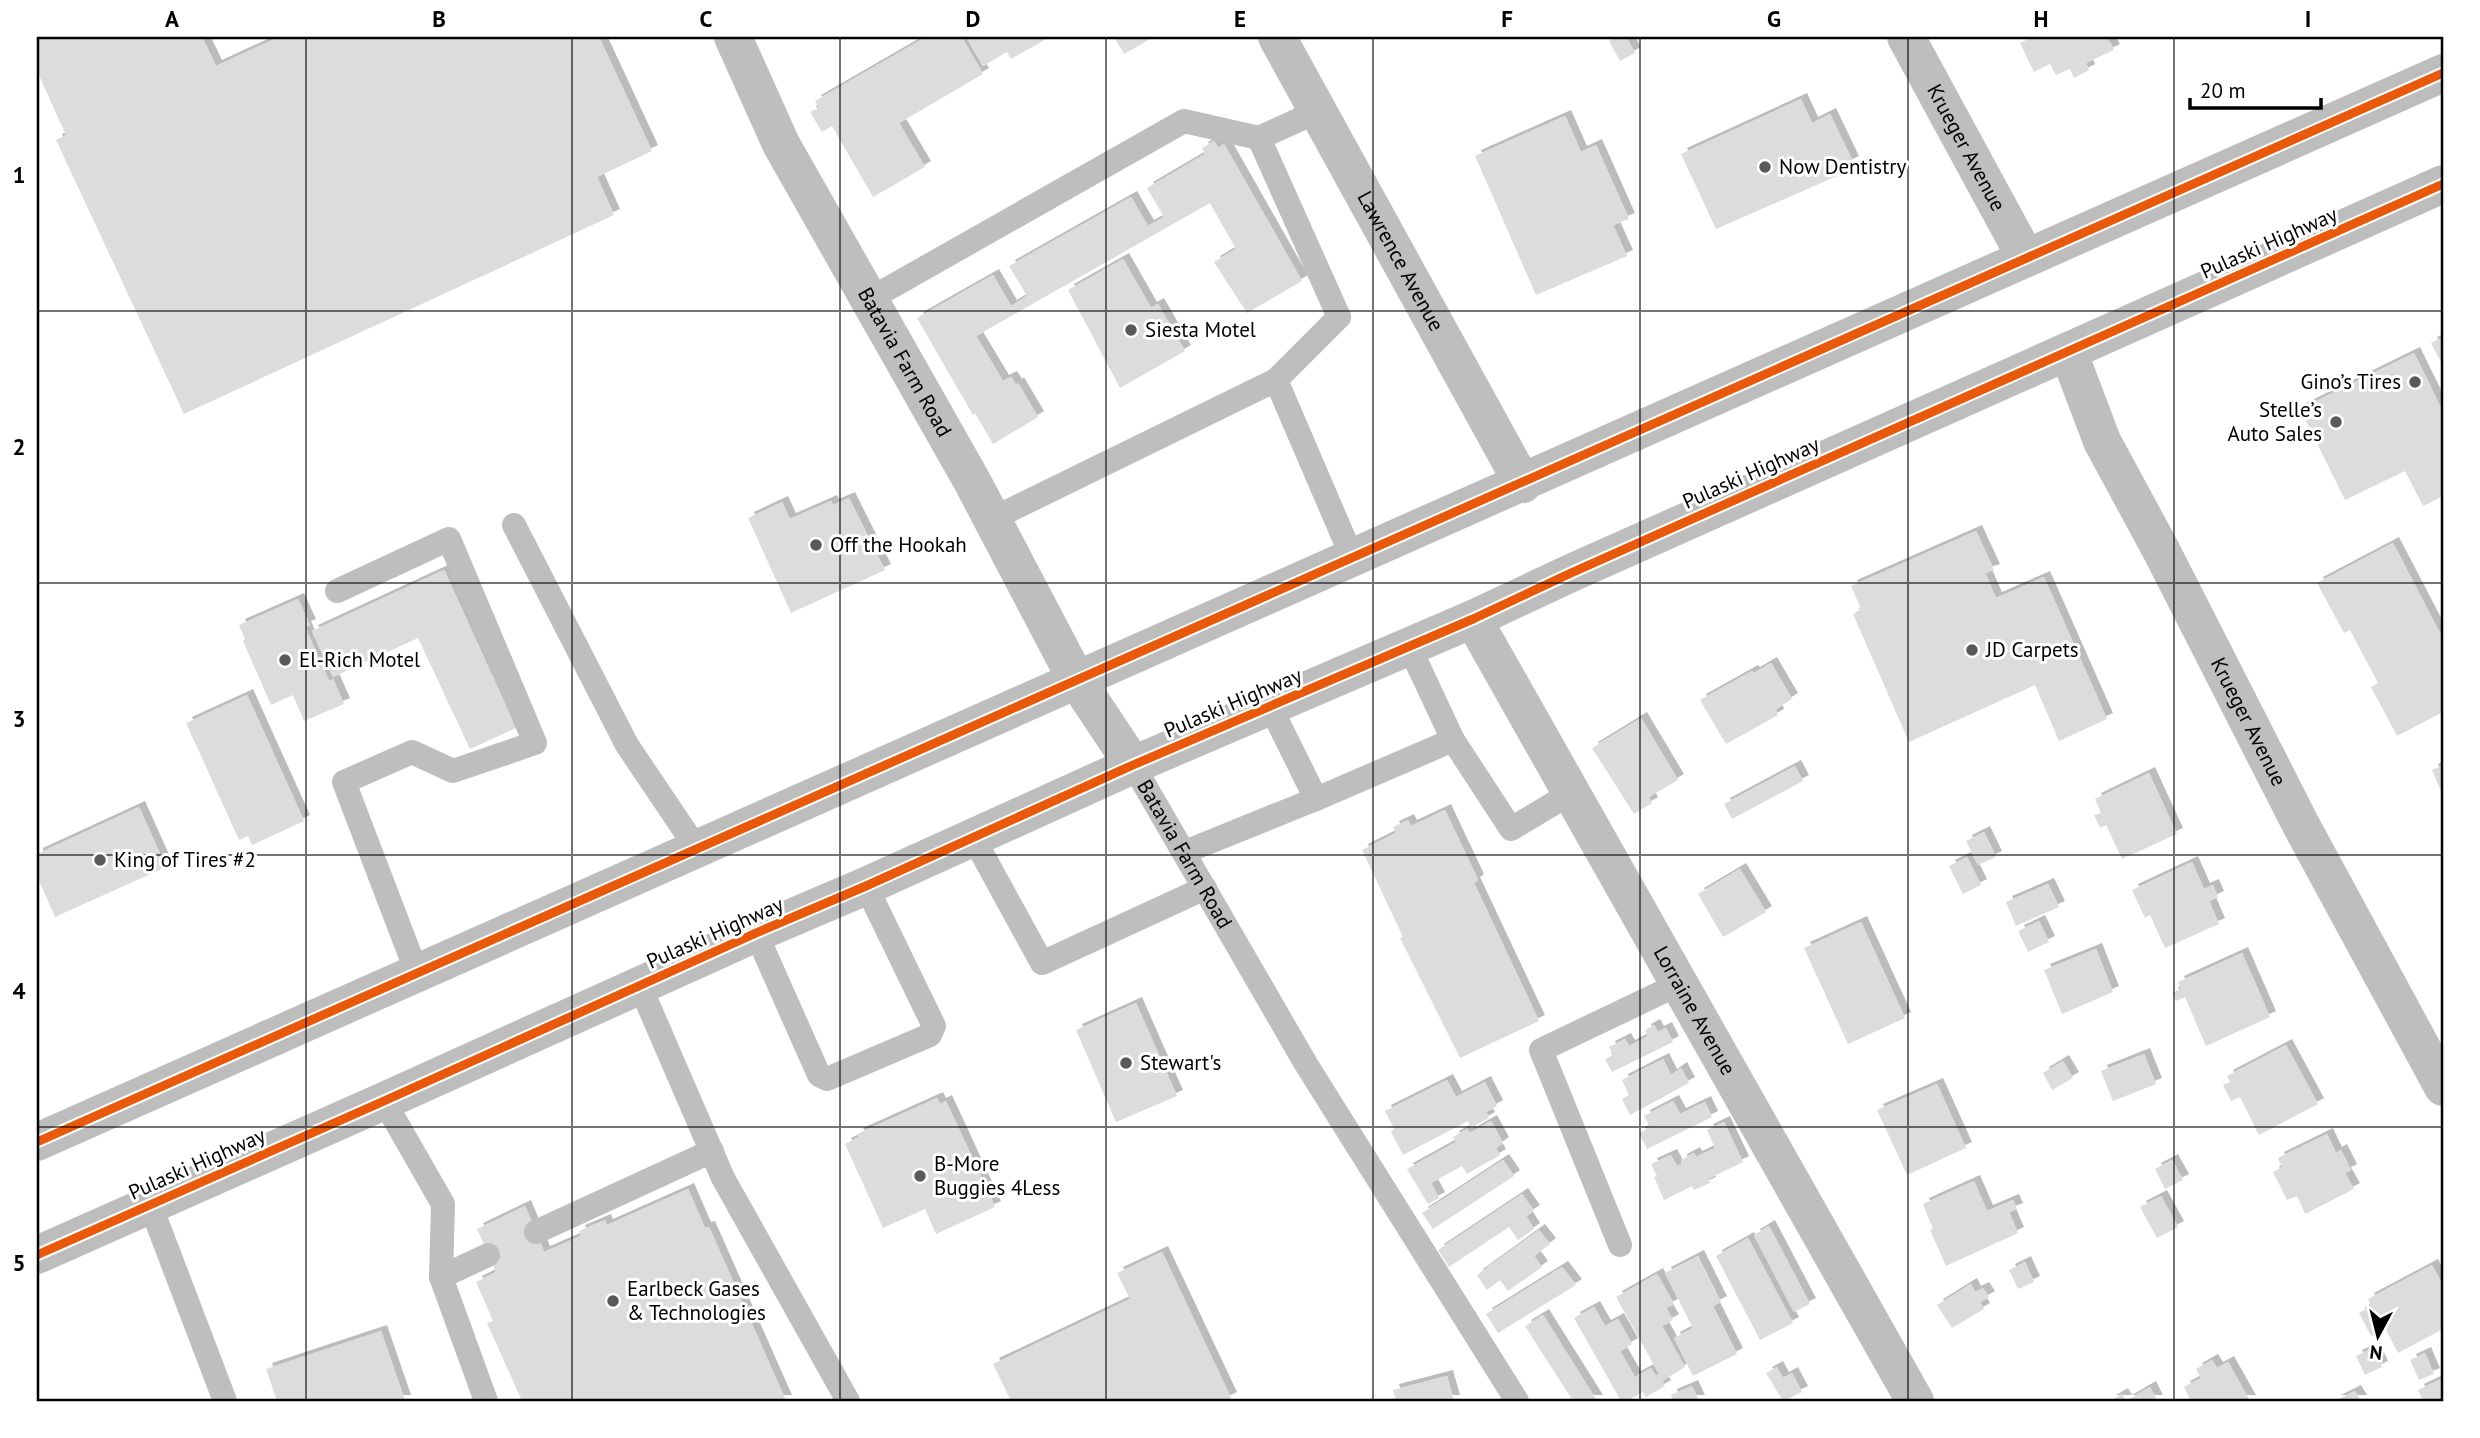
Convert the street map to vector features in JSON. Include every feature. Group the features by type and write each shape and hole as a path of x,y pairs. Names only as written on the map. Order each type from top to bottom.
{"highway":[{"path":"37,1142 2443,73"},
{"name":"Pulaski Highway","path":"37,1255 1133,765 1473,619 1583,567 2443,184"}],"street":[{"name":"Batavia Farm Road","path":"733,37 781,144 992,519 1076,679 1133,765"},
{"name":"Lawrence Avenue","path":"1277,37 1522,484"},
{"name":"Krueger Avenue","path":"1906,37 2026,258"},
{"name":"Krueger Avenue","path":"2068,351 2102,441 2162,552 2301,825 2443,1087"},
{"name":"Lorraine Avenue","path":"1473,619 1915,1401"}],"lane":[{"path":"868,300 1184,121 1259,138 1318,111"},
{"path":"992,519 1276,380 1339,317 1259,138"},
{"path":"1276,380 1352,556"},
{"path":"514,525 627,745 697,849"},
{"path":"337,591 449,539 535,743 453,771 412,752 344,782 417,973"},
{"path":"1409,646 1453,740 1511,829 1571,793"},
{"path":"1270,706 1316,799"},
{"path":"1185,852 1453,740"},
{"name":"Batavia Farm Road","path":"1133,765 1306,1064 1517,1401"},
{"path":"973,837 1042,962 1205,888"},
{"path":"756,933 819,1075 827,1079 930,1034 934,1026 866,886"},
{"path":"1620,1245 1541,1051 1679,984"},
{"path":"640,986 723,1178 848,1401"},
{"path":"384,1101 443,1204 441,1278 486,1401"},
{"path":"536,1232 712,1151"},
{"path":"150,1204 225,1401"},
{"path":"441,1278 488,1255"}],"building":[{"path":"37,37 202,37 216,66 279,37 599,37 652,151 597,177 614,215 184,414 56,140 66,135 37,71"},
{"path":"926,37 962,37 983,74 899,123 925,167 873,197 832,126 822,132 810,112 819,108 815,101"},
{"path":"966,37 1050,37 1011,59 1007,52 983,66"},
{"path":"1114,37 1154,37 1124,54"},
{"path":"1615,37 1626,37 1635,53 1620,61 1609,41"},
{"path":"2033,37 2107,37 2114,50 2086,63 2089,70 2074,78 2070,69 2056,75 2050,64 2034,72 2020,43"},
{"name":"Now Dentistry","path":"1801,99 1812,123 1830,114 1853,162 1834,171 1837,176 1716,229 1681,154"},
{"path":"1565,116 1581,152 1596,145 1629,219 1613,225 1627,256 1536,295 1475,156"},
{"path":"1214,141 1218,148 1224,144 1302,281 1247,313 1214,262 1236,249 1210,203 976,336 1003,381 1011,377 1016,385 1018,383 1038,417 993,444 975,413 973,415 917,318 993,275 1011,306 1027,296 1009,266 1131,197 1148,226 1164,217 1147,188 1205,154 1202,148"},
{"name":"Siesta Motel","path":"1123,259 1151,308 1158,304 1185,351 1120,388 1068,290"},
{"path":"2443,337 2443,366 2431,343"},
{"path":"2414,353 2443,412 2443,496 2423,506 2405,471 2345,500 2300,409"},
{"name":"Off the Hookah","path":"849,498 885,570 791,613 748,518 782,502 790,519 831,501 833,505"},
{"name":"JD Carpets","path":"1976,531 1994,570 1985,573 1996,598 2044,577 2107,719 2059,741 2035,685 1909,742 1853,614 1861,609 1851,586"},
{"path":"2393,543 2443,639 2443,712 2397,736 2371,687 2378,683 2350,630 2344,633 2317,583"},
{"path":"444,570 516,728 470,749 418,638 333,677 312,631"},
{"name":"El-Rich Motel","path":"298,599 310,625 305,627 329,681 333,679 344,704 304,721 293,695 271,705 243,641 245,639 239,625"},
{"path":"1771,663 1792,699 1776,709 1778,715 1726,744 1700,700"},
{"path":"247,695 304,821 252,845 248,836 239,840 186,723"},
{"path":"1641,718 1678,780 1649,797 1652,803 1634,814 1592,748"},
{"path":"2443,765 2443,796 2432,770"},
{"path":"1795,766 1803,781 1732,819 1724,804"},
{"path":"2149,773 2177,834 2122,859 2106,825 2100,828 2094,815 2101,813 2095,799"},
{"name":"King of Tires #2","path":"139,807 166,867 55,917 37,876 37,854"},
{"path":"1445,810 1478,880 1474,883 1539,1021 1460,1058 1400,938 1403,937 1362,850 1396,833 1393,827 1408,820 1411,826"},
{"path":"1984,832 1996,857 1978,865 1966,841"},
{"path":"1967,857 1981,885 1963,894 1949,866"},
{"path":"2192,862 2204,889 2213,885 2218,897 2209,901 2219,924 2165,948 2150,915 2145,918 2132,890"},
{"path":"1740,869 1766,912 1723,937 1698,894"},
{"path":"2048,884 2059,907 2016,926 2006,902"},
{"path":"2039,921 2049,942 2028,952 2018,931"},
{"path":"1861,922 1905,1018 1848,1044 1804,948"},
{"path":"2096,949 2113,992 2062,1014 2044,970"},
{"path":"2242,953 2270,1017 2206,1046 2185,997 2176,1001 2172,993 2181,989 2178,982"},
{"name":"Stewart's","path":"1136,1003 1177,1096 1116,1122 1076,1030"},
{"path":"1654,1025 1658,1032 1666,1028 1673,1042 1612,1072 1605,1059 1613,1055 1609,1047 1625,1039 1629,1046 1648,1036 1645,1030"},
{"path":"2286,1045 2318,1104 2259,1135 2240,1097 2231,1101 2223,1085 2230,1082 2227,1076"},
{"path":"2144,1054 2156,1084 2113,1101 2101,1071"},
{"path":"1663,1059 1671,1075 1681,1068 1689,1083 1630,1115 1622,1099 1629,1095 1622,1080"},
{"path":"2063,1061 2073,1078 2052,1090 2043,1073"},
{"path":"1447,1080 1456,1097 1485,1082 1497,1106 1486,1112 1489,1118 1471,1128 1468,1121 1403,1155 1391,1132 1394,1129 1385,1111"},
{"path":"1937,1084 1966,1148 1907,1175 1877,1110"},
{"name":"B-More Buggies 4Less","path":"937,1098 940,1104 946,1101 995,1207 936,1234 925,1209 883,1228 845,1144 859,1137 857,1134"},
{"path":"1673,1101 1680,1114 1705,1102 1712,1117 1647,1149 1639,1133 1650,1127 1644,1116"},
{"path":"1491,1121 1503,1143 1496,1148 1500,1155 1467,1174 1462,1166 1431,1183 1439,1198 1428,1204 1407,1169 1456,1142 1453,1137 1467,1129 1470,1133"},
{"path":"1724,1122 1743,1162 1708,1179 1710,1183 1694,1190 1692,1186 1664,1200 1651,1164 1671,1155 1677,1166 1682,1164 1681,1160 1694,1153 1696,1157 1715,1148 1707,1130"},
{"path":"2327,1134 2336,1153 2341,1150 2351,1170 2345,1173 2354,1189 2305,1214 2297,1196 2287,1200 2273,1172 2282,1167 2278,1158"},
{"path":"1503,1160 1514,1176 1433,1229 1422,1213"},
{"path":"2172,1160 2183,1180 2165,1189 2155,1169"},
{"path":"1974,1181 1987,1211 2013,1200 2017,1209 2009,1212 2018,1233 1946,1266 1930,1230 1933,1229 1923,1204"},
{"name":"Earlbeck Gases & Technologies","path":"688,1189 705,1228 709,1227 786,1401 522,1401 487,1323 493,1321 476,1282 496,1272 477,1229 525,1206 544,1252 581,1236 579,1231 605,1220 607,1225"},
{"path":"1522,1194 1534,1211 1526,1216 1534,1229 1518,1240 1509,1227 1449,1267 1438,1250"},
{"path":"2161,1196 2178,1227 2157,1238 2140,1207"},
{"path":"1769,1226 1810,1304 1794,1312 1754,1235"},
{"path":"1539,1230 1550,1244 1534,1256 1542,1267 1508,1291 1500,1280 1487,1290 1477,1275"},
{"path":"1748,1238 1793,1323 1760,1340 1716,1256"},
{"path":"1162,1252 1231,1398 1225,1401 1011,1401 993,1364 1130,1299 1117,1273"},
{"path":"1698,1256 1721,1302 1713,1306 1737,1354 1693,1376 1674,1338 1693,1328 1665,1273"},
{"path":"2025,1262 2034,1282 2018,1289 2009,1270"},
{"path":"2432,1265 2443,1286 2443,1329 2398,1353 2385,1328 2371,1336 2359,1313 2371,1306 2368,1299"},
{"path":"1562,1267 1576,1285 1498,1333 1486,1314"},
{"path":"1657,1274 1674,1304 1666,1308 1673,1320 1662,1326 1685,1367 1662,1381 1665,1386 1646,1397 1643,1392 1621,1401 1574,1318 1594,1307 1605,1326 1618,1319 1632,1344 1620,1351 1635,1377 1651,1368 1656,1376 1659,1374 1616,1297"},
{"path":"1971,1284 1975,1292 1983,1288 1989,1297 1980,1302 1984,1309 1952,1328 1937,1305"},
{"path":"1543,1315 1597,1401 1573,1401 1525,1326"},
{"path":"381,1331 405,1401 277,1401 266,1369"},
{"path":"2373,1348 2382,1367 2365,1375 2356,1356"},
{"path":"2425,1353 2434,1374 2419,1380 2410,1360"},
{"path":"2212,1360 2217,1368 2228,1362 2250,1401 2191,1401 2184,1387 2201,1378 2196,1369"},
{"path":"1777,1367 1783,1378 1792,1373 1802,1392 1783,1401 1766,1373"},
{"path":"1447,1376 1454,1401 1396,1401 1393,1390"},
{"path":"2443,1378 2443,1401 2423,1401 2418,1390"},
{"path":"1692,1386 1699,1401 1673,1401 1671,1395"},
{"path":"2150,1387 2157,1401 2126,1401"},
{"path":"2355,1391 2361,1401 2335,1401"},
{"path":"2122,1394 2126,1401 2110,1401"}],"cycle path":[{"path":"37,1142 2443,73"},
{"path":"37,1255 1133,765 1473,619 2443,184"}],"place":[{"name":"Now Dentistry","path":"1765,167"},
{"name":"Siesta Motel","path":"1131,330"},
{"name":"Gino’s Tires","path":"2415,382"},
{"name":"Stelle’s Auto Sales","path":"2336,422"},
{"name":"Off the Hookah","path":"816,545"},
{"name":"JD Carpets","path":"1972,650"},
{"name":"El-Rich Motel","path":"285,660"},
{"name":"King of Tires #2","path":"100,860"},
{"name":"Stewart's","path":"1126,1063"},
{"name":"B-More Buggies 4Less","path":"920,1176"},
{"name":"Earlbeck Gases & Technologies","path":"613,1301"}]}
